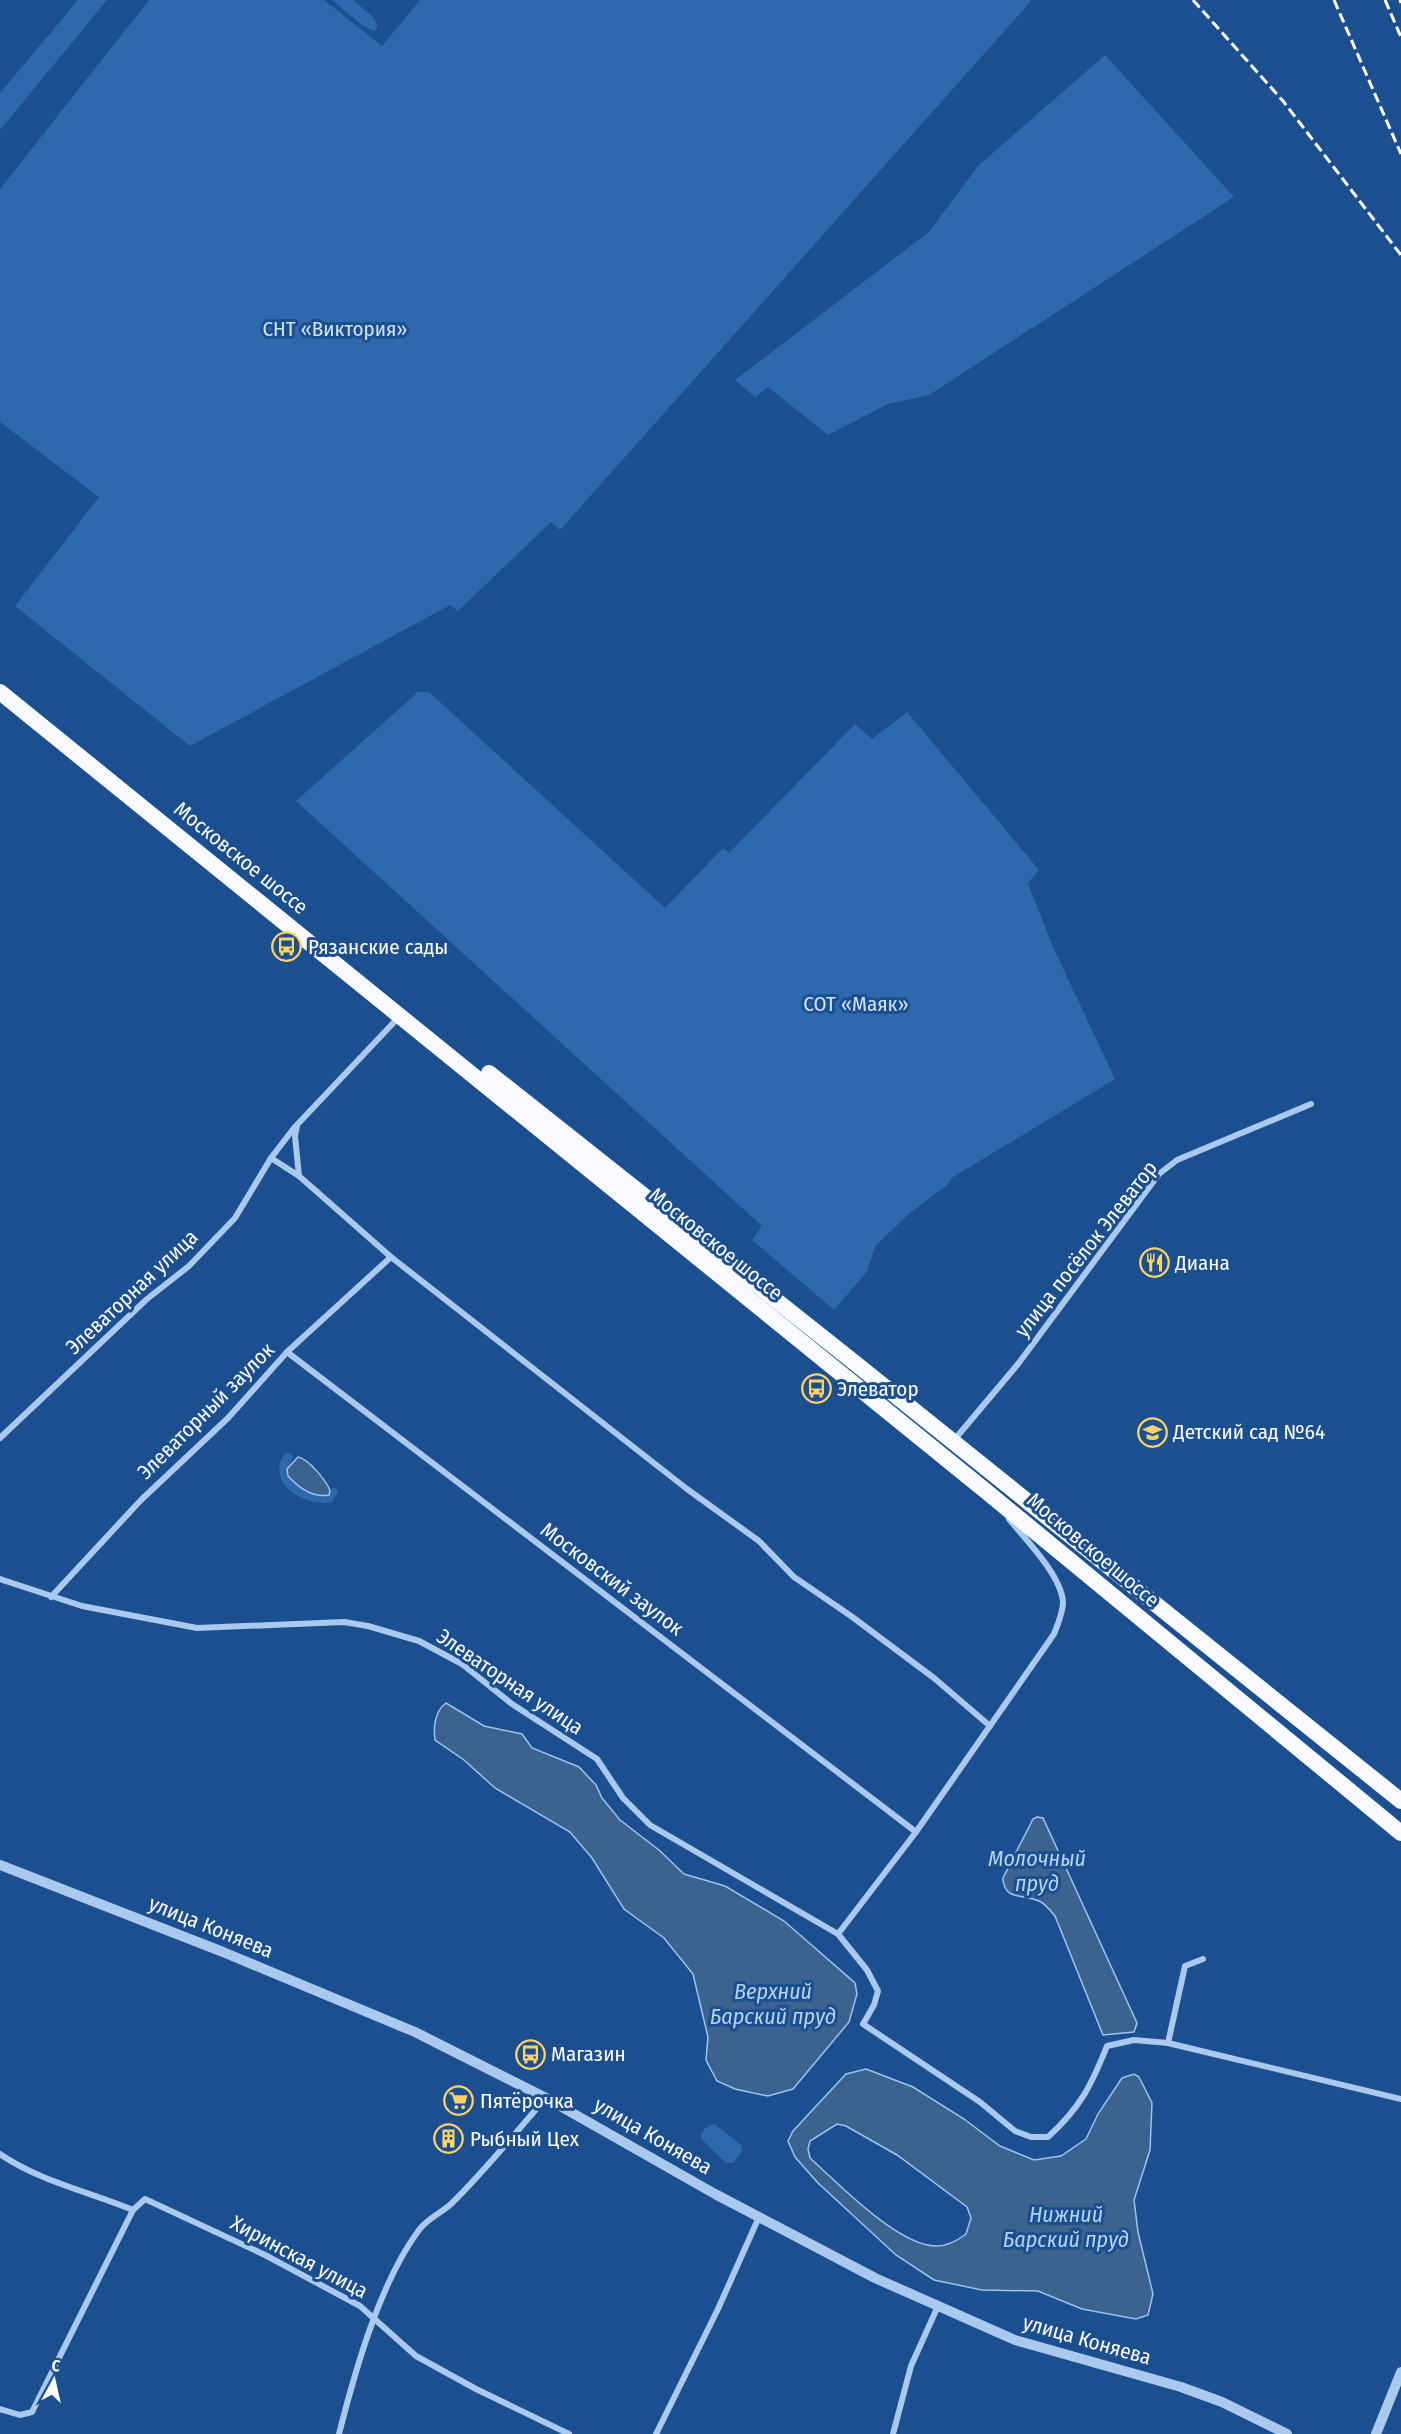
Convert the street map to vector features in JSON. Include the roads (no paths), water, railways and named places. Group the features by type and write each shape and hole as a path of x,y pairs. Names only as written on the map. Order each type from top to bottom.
{"highway":[{"name":"Московское шоссе","path":"0,679 408,1010 1401,1801"},
{"name":"Московское шоссе","path":"0,692 987,1492 1401,1833"}],"street":[{"name":"Элеваторная улица","path":"0,1438 147,1299 189,1266 235,1218 271,1158 297,1124 400,1016"},
{"name":"улица посёлок Элеватор","path":"952,1442 1018,1364 1160,1174 1177,1160 1311,1104"},
{"path":"297,1124 295,1136 299,1176"},
{"path":"271,1158 299,1176 391,1257 687,1489 759,1541 794,1577 934,1678 990,1726"},
{"name":"Элеваторный заулок","path":"51,1596 141,1500 228,1418 288,1352 391,1257"},
{"name":"Московский заулок","path":"288,1352 916,1832"},
{"path":"987,1492 1042,1560 1061,1589 1063,1605 1054,1634 916,1832 838,1934 867,1970 878,1991 874,2005 863,2024 980,2102 1015,2132 1031,2137 1048,2137 1069,2118 1092,2083 1107,2046 1134,2040 1168,2043 1401,2099"},
{"name":"Элеваторная улица","path":"0,1579 82,1606 198,1628 344,1622 368,1626 418,1641 462,1664 512,1704 597,1759 623,1798 650,1825 838,1934"},
{"name":"улица Коняева","path":"0,1865 223,1952 415,2032 546,2098 759,2217 875,2278 938,2306 1015,2340 1097,2362 1212,2398 1287,2434"},
{"path":"1168,2043 1185,1966 1203,1959"},
{"path":"339,2434 351,2389 375,2319 393,2276 420,2228 450,2204 546,2098"},
{"path":"0,2154 72,2188 133,2210 32,2412 20,2415 0,2409"},
{"name":"Хиринская улица","path":"133,2210 145,2199 266,2255 360,2306 416,2356 476,2389 569,2434"},
{"path":"656,2434 718,2309 759,2217"},
{"path":"893,2434 911,2366 938,2306"},
{"path":"1376,2434 1401,2372"}],"water":[{"path":"298,1457 312,1466 321,1476 330,1490 329,1495 317,1495 306,1491 288,1476 287,1469"},
{"name":"Верхний Барский пруд","path":"446,1703 484,1726 522,1734 532,1748 579,1767 596,1785 602,1798 620,1820 659,1850 684,1874 725,1886 784,1921 855,1983 857,1994 849,2022 793,2089 768,2096 735,2089 717,2081 706,2060 708,2037 693,1974 664,1938 624,1909 592,1858 570,1832 495,1788 464,1760 435,1740 436,1720 439,1710"},
{"name":"Молочный пруд","path":"1043,1818 1137,2023 1134,2032 1103,2035 1055,1916 1041,1902 1011,1894 1004,1886 1003,1878 1033,1819"},
{"name":"Нижний Барский пруд","path":"866,2069 913,2087 964,2119 1000,2146 1034,2160 1061,2156 1086,2139 1098,2114 1122,2078 1134,2074 1139,2077 1152,2103 1150,2150 1134,2200 1138,2232 1153,2294 1148,2315 1136,2319 1082,2309 1038,2291 982,2290 934,2280 896,2255 818,2183 795,2157 788,2141 793,2131 846,2074","holes":["837,2124 846,2126 897,2155 967,2207 971,2218 966,2234 945,2245 922,2244 888,2225 852,2197 810,2158 808,2149 810,2141"]}],"railway":[{"path":"1193,0 1283,101 1401,255"},
{"path":"1334,0 1401,154"},
{"path":"1385,0 1401,37"}],"place":[{"name":"Рязанские сады","path":"287,947"},
{"name":"Диана","path":"1154,1263"},
{"name":"Элеватор","path":"816,1389"},
{"name":"Детский сад №64","path":"1152,1432"},
{"name":"Магазин","path":"530,2054"},
{"name":"Пятёрочка","path":"459,2101"},
{"name":"Рыбный Цех","path":"449,2139"}],"park label":[{"name":"СНТ «Виктория»","path":"335,329"},
{"name":"СОТ «Маяк»","path":"856,1004"}]}
